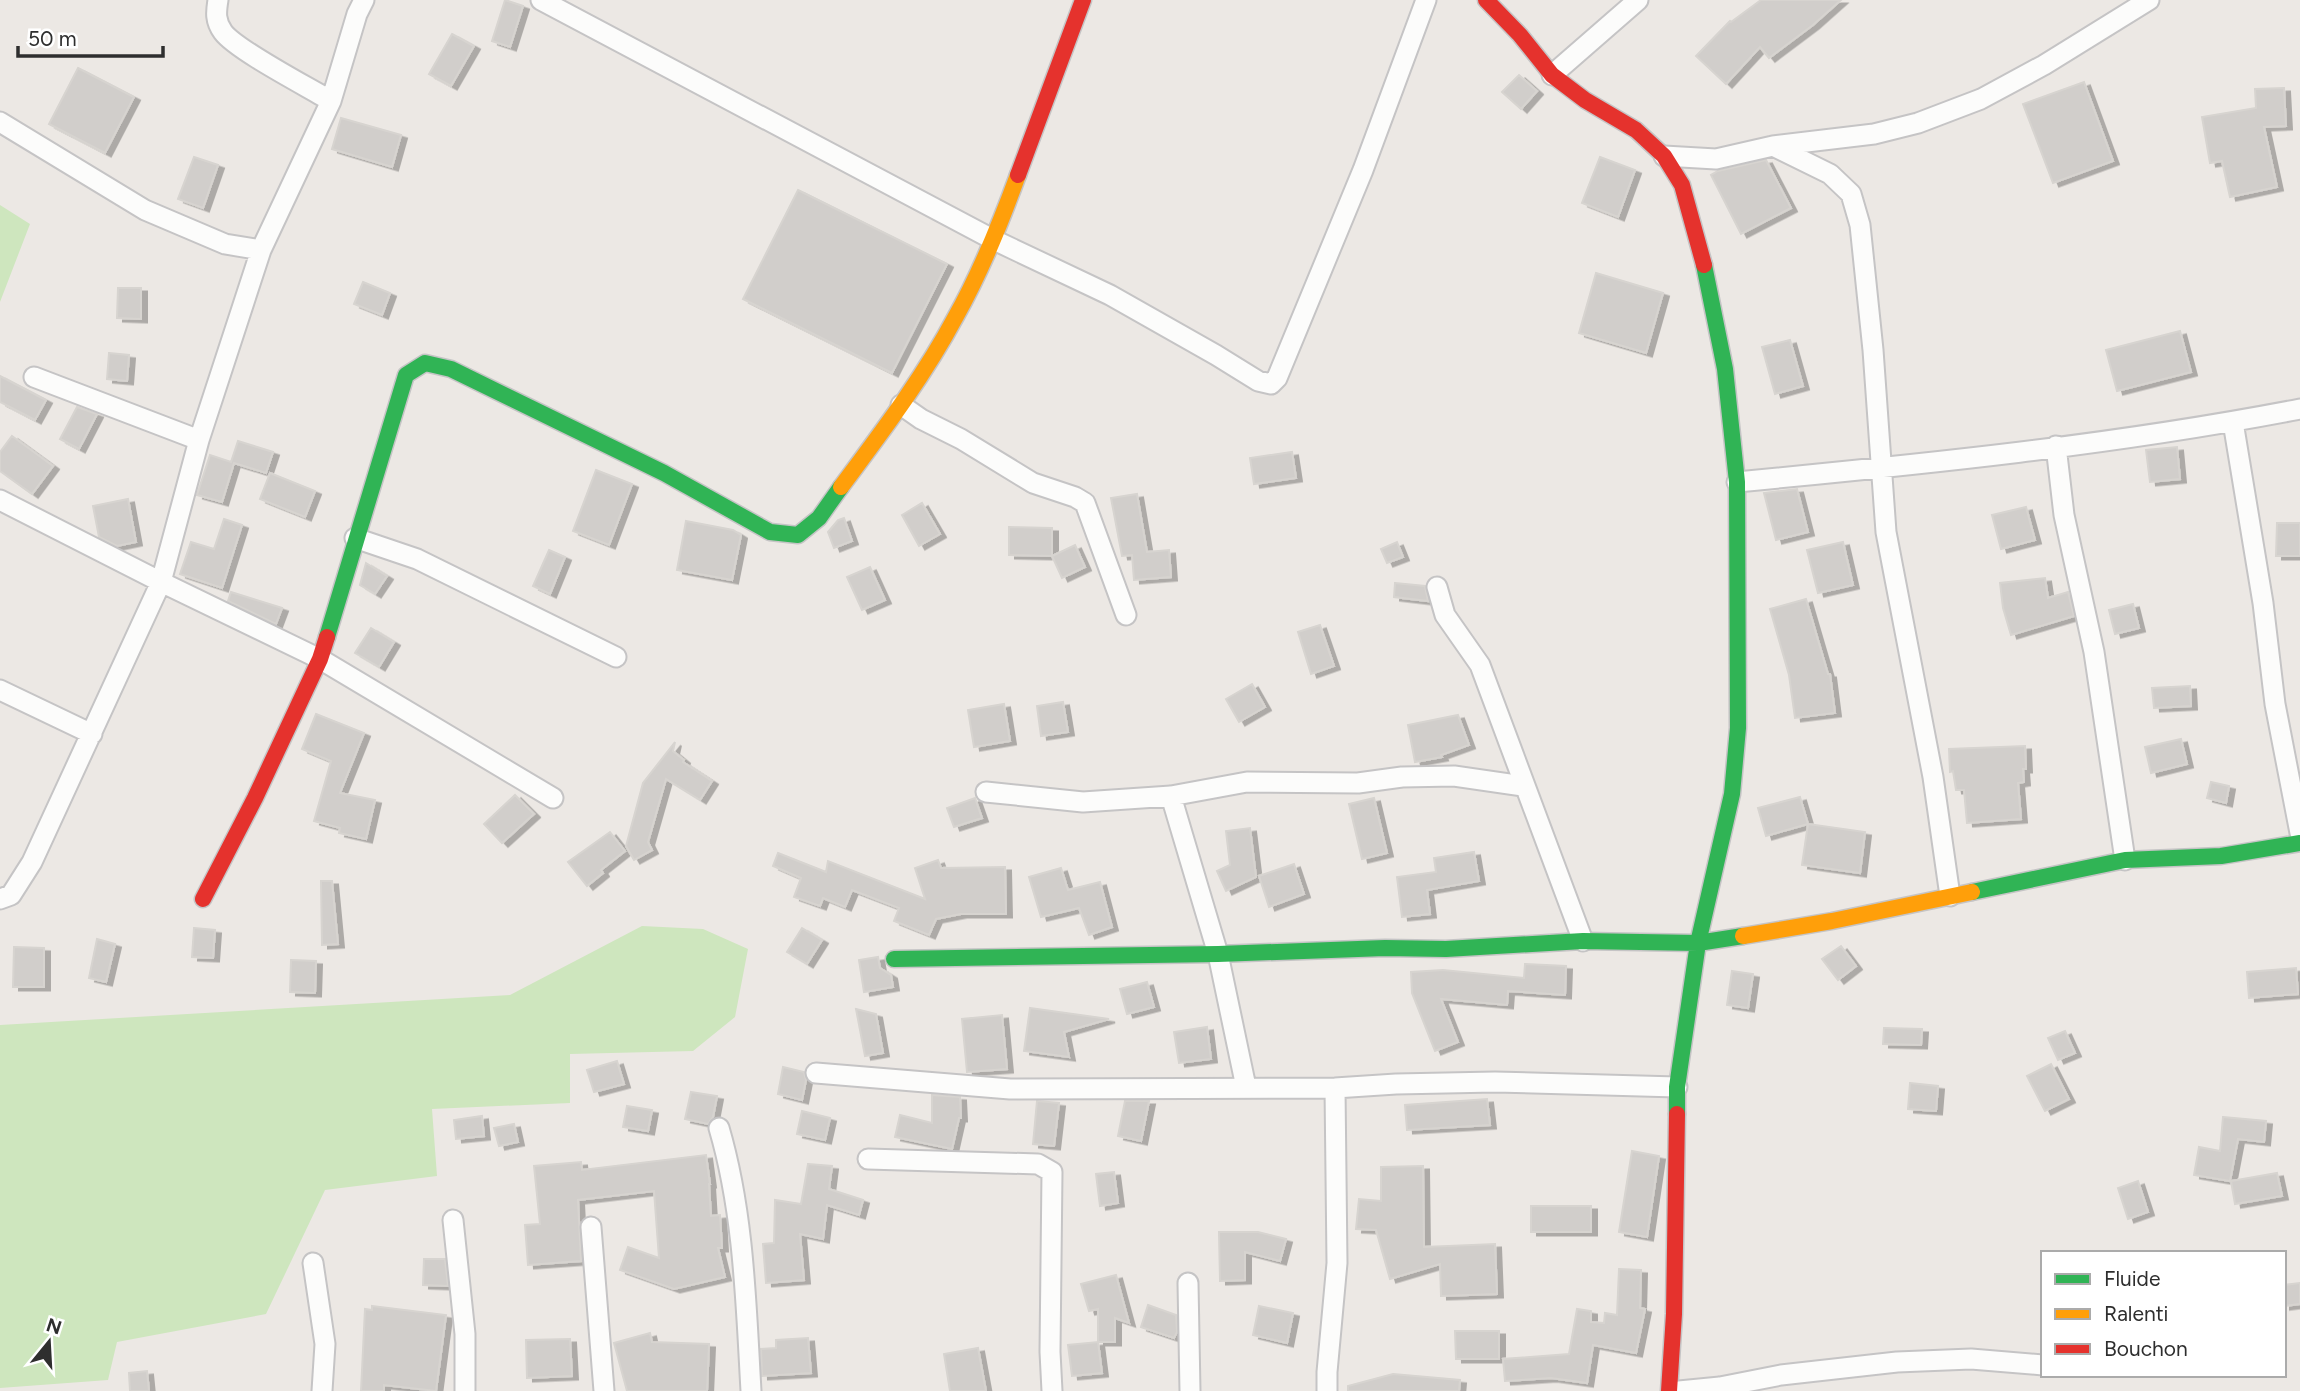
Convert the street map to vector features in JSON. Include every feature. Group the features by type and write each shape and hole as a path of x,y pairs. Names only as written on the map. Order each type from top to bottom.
{"street":[{"path":"218,0 215,17 223,33 245,50 331,101"},
{"path":"0,899 11,895 32,862 161,582 199,440 261,250 331,101 357,14 364,0"},
{"path":"541,0 994,240 1110,295 1258,381 1271,384 1277,378 1363,170 1426,0"},
{"path":"203,899 255,798 320,659 406,375 425,363 451,369 664,473 770,532 798,535 819,518 901,405 955,320 994,240 1083,0"},
{"path":"1486,0 1520,35 1552,75 1584,100 1636,130 1664,156 1682,185 1706,274 1725,369 1737,482 1738,729 1732,794 1698,943 1677,1087 1674,1314 1669,1391"},
{"path":"1552,75 1638,0"},
{"path":"1664,156 1717,159 1773,146 1874,134 1918,123 1982,99 2044,65 2149,0"},
{"path":"0,122 145,210 225,244 261,250"},
{"path":"1773,146 1830,174 1851,194 1860,225 1873,350 1886,532 1933,777 1950,896"},
{"path":"34,377 199,440"},
{"path":"901,405 1033,483 1085,503 1126,615"},
{"path":"1737,482 1880,468 2056,446 2233,422 2300,409"},
{"path":"2233,422 2263,603 2275,704 2300,833"},
{"path":"2056,446 2064,516 2094,652 2125,860"},
{"path":"0,500 320,659 553,798"},
{"path":"355,538 417,559 615,657"},
{"path":"1437,587 1445,615 1480,665 1583,941"},
{"path":"0,691 92,734"},
{"path":"986,792 1083,802 1171,796 1247,782 1359,783 1402,777 1454,776 1523,786"},
{"path":"1171,796 1218,954 1246,1087"},
{"path":"894,959 1218,954 1385,948 1446,949 1583,941 1698,943 1819,923 2125,860 2221,856 2300,843"},
{"path":"816,1073 1010,1089 1335,1088 1483,1083 1677,1087"},
{"path":"1327,1391 1326,1372 1337,1263 1335,1088"},
{"path":"719,1128 726,1150 741,1247 751,1391"},
{"path":"868,1158 1038,1164 1052,1172 1052,1391"},
{"path":"453,1220 465,1334 465,1391"},
{"path":"591,1227 604,1391"},
{"path":"313,1263 325,1345 322,1391"},
{"path":"1188,1283 1190,1391"},
{"path":"1679,1391 1720,1387 1781,1375 1897,1362 1971,1359 2041,1365"}],"green space":[{"path":"0,205 30,224 0,302"},
{"path":"642,926 703,929 748,949 735,1017 693,1051 570,1054 570,1103 432,1109 437,1176 325,1190 266,1314 117,1342 108,1380 0,1388 0,1025 510,995"}],"building":[{"path":"505,0 523,6 510,47 492,41"},
{"path":"1761,0 1841,0 1769,58 1760,47 1726,84 1696,56 1730,21"},
{"path":"452,34 474,46 451,86 429,74"},
{"path":"78,68 134,97 105,153 49,124"},
{"path":"1519,75 1537,91 1521,109 1502,92"},
{"path":"2084,82 2113,161 2053,183 2023,104"},
{"path":"2284,88 2286,126 2264,127 2277,187 2230,197 2222,161 2210,163 2202,117 2256,108 2255,89"},
{"path":"341,118 401,135 392,167 332,149"},
{"path":"194,157 218,165 203,208 178,199"},
{"path":"1600,157 1635,170 1618,217 1582,203"},
{"path":"1766,160 1791,208 1741,234 1711,175"},
{"path":"798,190 947,264 892,373 743,299"},
{"path":"1596,273 1663,293 1646,353 1579,333"},
{"path":"363,282 390,293 382,315 354,304"},
{"path":"118,288 141,288 141,319 117,318"},
{"path":"2180,331 2191,372 2117,391 2106,350"},
{"path":"1790,340 1803,386 1775,394 1762,347"},
{"path":"109,353 129,355 127,381 107,379"},
{"path":"0,376 46,400 35,420 0,402"},
{"path":"77,407 97,414 79,449 60,439"},
{"path":"12,436 53,466 32,494 0,471 0,452"},
{"path":"238,441 273,452 266,473 234,463 222,502 197,495 210,455 231,462"},
{"path":"2177,447 2180,479 2150,482 2146,450"},
{"path":"1292,452 1296,478 1254,484 1250,458"},
{"path":"596,470 632,484 609,545 573,531"},
{"path":"270,473 315,491 305,517 260,499"},
{"path":"1797,489 1808,532 1776,540 1764,493"},
{"path":"1137,494 1147,552 1169,550 1171,577 1134,580 1132,555 1122,556 1111,498"},
{"path":"128,499 136,542 117,546 99,537 93,506"},
{"path":"922,503 940,534 919,546 902,515"},
{"path":"2026,507 2035,540 2001,549 1992,515"},
{"path":"844,518 852,541 834,548 828,532 838,520"},
{"path":"224,519 242,525 222,588 180,574 191,542 214,549"},
{"path":"686,521 733,530 741,535 732,580 677,570"},
{"path":"2277,523 2300,523 2300,556 2276,556"},
{"path":"1009,527 1052,528 1052,556 1009,555"},
{"path":"1397,542 1403,557 1387,563 1381,549"},
{"path":"1843,542 1853,585 1818,593 1807,550"},
{"path":"1075,545 1085,567 1062,578 1052,556"},
{"path":"549,550 565,557 550,594 533,586"},
{"path":"366,563 387,576 375,594 360,585"},
{"path":"870,567 885,600 862,610 847,577"},
{"path":"2045,578 2048,598 2068,592 2074,616 2011,635 2003,608 2000,583"},
{"path":"1395,583 1425,586 1428,601 1394,597"},
{"path":"231,592 282,608 276,624 228,601"},
{"path":"1806,599 1830,674 1835,713 1795,718 1789,675 1770,609"},
{"path":"2133,604 2139,628 2115,634 2109,610"},
{"path":"1320,625 1334,666 1311,674 1298,632"},
{"path":"371,628 394,642 379,667 355,653"},
{"path":"1252,684 1265,707 1239,722 1226,699"},
{"path":"2190,686 2191,706 2154,708 2152,688"},
{"path":"1063,702 1068,732 1041,736 1037,706"},
{"path":"1004,704 1010,741 974,747 968,710"},
{"path":"316,714 364,733 340,793 375,800 366,839 339,833 340,828 314,821 331,761 302,749"},
{"path":"1458,715 1469,745 1441,755 1442,757 1415,762 1408,725"},
{"path":"2181,739 2187,764 2151,773 2145,747"},
{"path":"675,742 673,751 683,762 712,781 700,800 666,779 648,842 652,850 634,860 626,846 643,783"},
{"path":"2025,746 2024,782 2018,783 2021,819 1967,823 1964,790 1956,790 1953,771 1950,772 1949,749"},
{"path":"2211,782 2229,786 2226,803 2207,798"},
{"path":"515,795 534,814 502,843 484,824"},
{"path":"1800,797 1808,824 1766,836 1758,808"},
{"path":"975,798 982,818 954,827 947,808"},
{"path":"1374,798 1387,853 1362,859 1349,804"},
{"path":"1808,824 1865,832 1860,873 1802,865"},
{"path":"1250,828 1256,877 1226,891 1217,871 1230,865 1226,831"},
{"path":"610,832 625,851 601,870 603,873 587,886 568,862"},
{"path":"1474,852 1479,881 1427,890 1430,914 1402,917 1397,877 1436,872 1434,858"},
{"path":"778,853 826,872 828,861 925,899 915,868 938,860 941,868 1005,867 1006,914 961,914 936,919 929,935 894,921 899,908 852,890 845,907 823,898 820,906 794,897 801,878 773,866"},
{"path":"1294,864 1304,894 1269,907 1259,876"},
{"path":"1061,868 1068,890 1100,882 1112,927 1089,935 1079,908 1041,917 1029,877"},
{"path":"321,881 332,881 338,944 322,945"},
{"path":"194,928 215,930 213,958 192,957"},
{"path":"802,928 822,940 807,964 787,952"},
{"path":"97,939 115,944 106,982 89,978"},
{"path":"1841,946 1856,966 1838,980 1822,959"},
{"path":"14,947 44,948 44,987 13,987"},
{"path":"878,957 880,968 891,975 893,987 864,992 859,960"},
{"path":"291,960 316,961 315,993 290,992"},
{"path":"1525,964 1566,966 1565,995 1508,991 1507,1005 1441,999 1458,1042 1435,1051 1412,993 1411,972 1443,970 1524,978"},
{"path":"2296,968 2298,994 2249,998 2247,972"},
{"path":"1732,971 1753,974 1748,1008 1727,1005"},
{"path":"1147,982 1154,1007 1127,1014 1120,989"},
{"path":"1030,1008 1109,1019 1064,1032 1069,1057 1024,1051"},
{"path":"856,1009 876,1014 883,1053 865,1056"},
{"path":"1002,1015 1007,1069 967,1072 962,1019"},
{"path":"1207,1027 1211,1059 1179,1063 1174,1032"},
{"path":"1884,1028 1922,1029 1921,1045 1883,1044"},
{"path":"2065,1031 2075,1053 2058,1060 2048,1038"},
{"path":"617,1061 624,1084 594,1092 587,1070"},
{"path":"2051,1064 2069,1099 2045,1111 2027,1076"},
{"path":"783,1067 804,1072 806,1080 802,1100 778,1094"},
{"path":"1910,1083 1938,1086 1936,1111 1908,1109"},
{"path":"691,1092 717,1096 713,1117 708,1124 685,1119"},
{"path":"932,1095 960,1097 961,1118 952,1149 895,1137 900,1115 932,1123"},
{"path":"1487,1099 1490,1125 1407,1130 1405,1105"},
{"path":"1037,1101 1059,1103 1054,1146 1033,1144"},
{"path":"1125,1101 1149,1101 1141,1141 1118,1136"},
{"path":"627,1106 652,1110 648,1131 623,1127"},
{"path":"802,1111 830,1118 825,1140 797,1134"},
{"path":"482,1116 484,1136 456,1139 454,1120"},
{"path":"2223,1117 2266,1121 2264,1142 2238,1139 2230,1181 2194,1175 2199,1147 2220,1151"},
{"path":"514,1124 518,1142 499,1146 494,1128"},
{"path":"1632,1151 1659,1156 1647,1237 1619,1232"},
{"path":"706,1155 711,1216 720,1215 722,1248 718,1248 725,1277 674,1289 620,1270 628,1247 659,1258 654,1191 578,1200 581,1261 528,1265 525,1225 540,1224 534,1166 581,1162 582,1170"},
{"path":"808,1164 832,1166 829,1189 863,1200 859,1215 827,1205 823,1239 800,1234 804,1280 766,1283 763,1244 774,1243 775,1200 801,1204"},
{"path":"1423,1166 1424,1247 1495,1244 1497,1294 1441,1296 1440,1264 1390,1279 1376,1230 1356,1229 1359,1199 1381,1201 1381,1167"},
{"path":"1114,1172 1118,1203 1100,1206 1096,1174"},
{"path":"2277,1173 2282,1196 2235,1204 2231,1181"},
{"path":"2138,1181 2148,1212 2128,1219 2118,1188"},
{"path":"1531,1206 1591,1206 1591,1232 1531,1232"},
{"path":"1219,1232 1258,1232 1286,1239 1280,1261 1245,1252 1245,1280 1220,1281"},
{"path":"424,1259 445,1259 448,1286 423,1285"},
{"path":"1619,1269 1641,1270 1640,1308 1645,1309 1636,1353 1593,1345 1587,1383 1551,1378 1505,1381 1503,1359 1569,1354 1577,1309 1591,1311 1591,1322 1604,1323 1605,1313 1617,1315"},
{"path":"1116,1275 1129,1323 1115,1318 1115,1342 1098,1342 1098,1309 1089,1311 1081,1284"},
{"path":"2300,1283 2300,1304 2286,1306 2286,1285"},
{"path":"1148,1305 1176,1315 1177,1332 1174,1338 1141,1327"},
{"path":"372,1306 446,1315 436,1391 384,1385 384,1391 361,1391 365,1309 372,1310"},
{"path":"1259,1306 1293,1313 1287,1343 1253,1335"},
{"path":"1455,1331 1499,1331 1499,1359 1456,1359"},
{"path":"650,1333 652,1342 709,1344 707,1391 627,1391 614,1343"},
{"path":"808,1338 811,1373 762,1376 761,1349 776,1348 776,1340"},
{"path":"570,1339 572,1376 527,1378 526,1340"},
{"path":"1098,1342 1102,1373 1072,1376 1068,1345"},
{"path":"978,1348 986,1391 950,1391 944,1354"},
{"path":"147,1371 149,1391 130,1391 129,1373"},
{"path":"1393,1374 1460,1380 1459,1391 1348,1391 1348,1386"}],"traffic: fast":[{"path":"1677,1114 1677,1087 1698,943 1732,794 1738,728 1737,482 1725,369 1704,265"},
{"path":"327,637 406,375 425,363 451,369 664,473 770,532 798,535 819,518 841,487"},
{"path":"1972,892 2125,860 2221,856 2300,843"},
{"path":"894,959 1218,954 1385,948 1446,949 1583,941 1698,943 1743,936"}],"traffic: slow":[{"path":"841,487 901,405 943,340 982,265 1018,175"},
{"path":"1743,936 1972,892"}],"traffic: jam":[{"path":"1018,175 1083,0"},
{"path":"1486,0 1520,35 1552,75 1585,100 1636,130 1664,156 1682,185 1704,265"},
{"path":"203,899 255,798 320,659 327,637"},
{"path":"1669,1391 1674,1314 1677,1114"}]}
